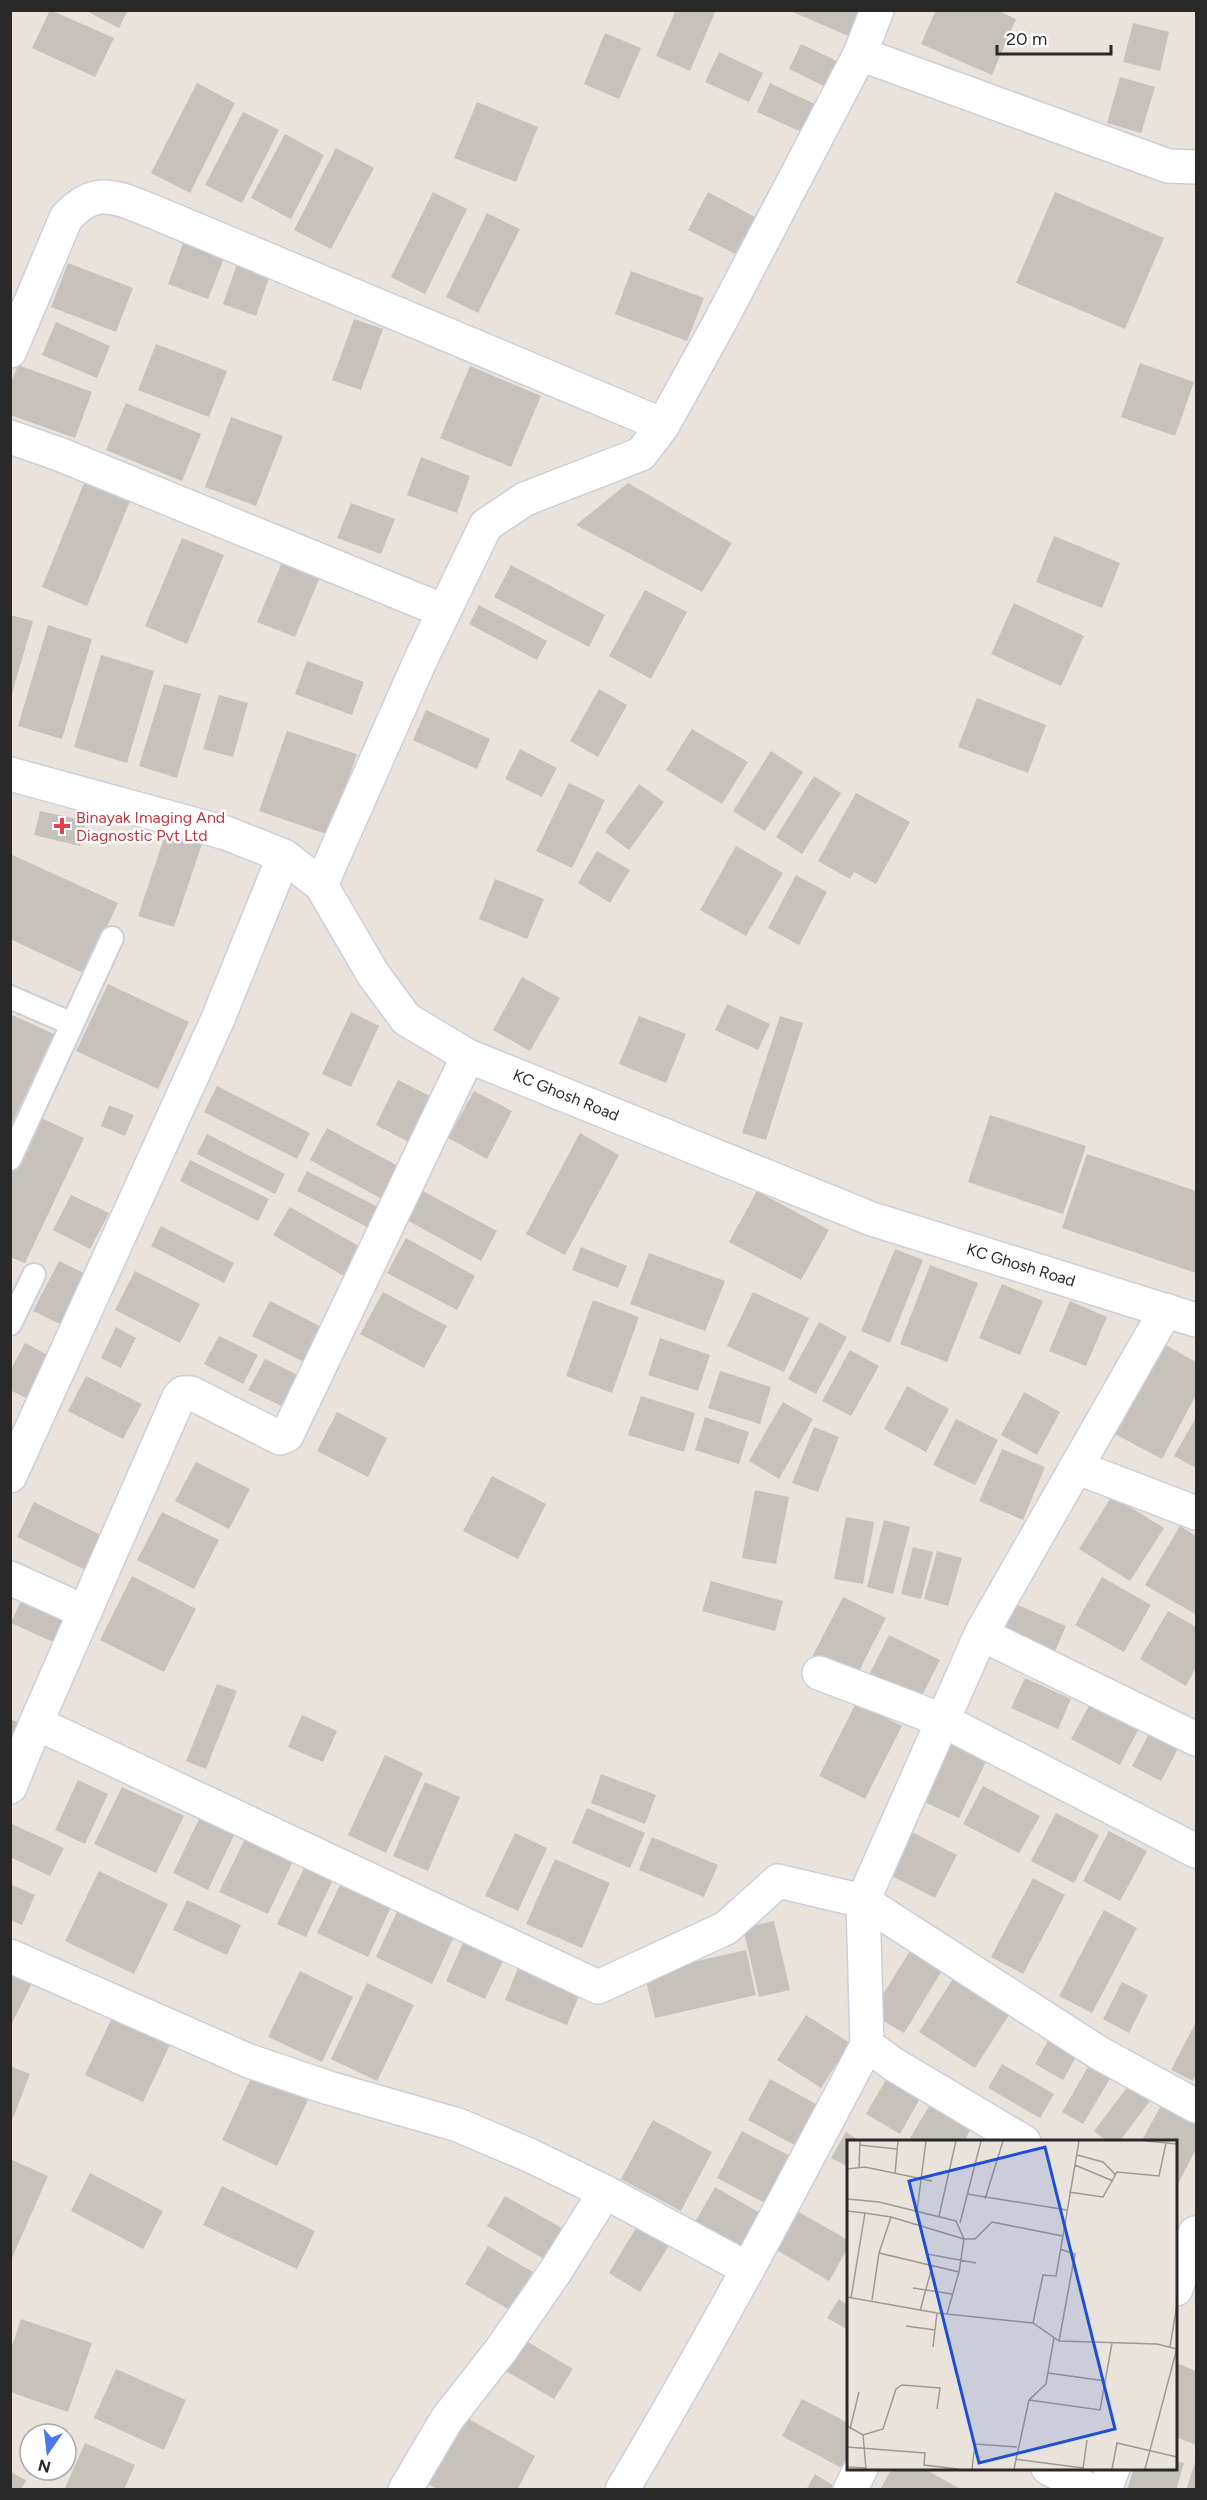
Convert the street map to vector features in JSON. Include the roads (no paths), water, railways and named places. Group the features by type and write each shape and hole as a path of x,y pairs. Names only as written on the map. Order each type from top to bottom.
{"street":[{"path":"321,885 444,611 486,525 525,499 641,454 663,425 721,320 860,54 877,10"},
{"path":"860,54 1168,166 1197,167"},
{"path":"10,351 66,218 78,204 91,197 106,197 122,200 154,212 663,425"},
{"path":"10,437 58,454 444,611"},
{"name":"KC Ghosh Road","path":"10,774 226,833 284,856 321,885 373,974 406,1019 468,1056 872,1218 1181,1315"},
{"path":"10,1476 217,1022 284,856"},
{"path":"10,1788 36,1723 179,1397 183,1393 191,1393 280,1438 287,1435 468,1056"},
{"path":"622,2490 748,2269 867,2045 863,1901 981,1634 1076,1467 1181,1315"},
{"path":"1076,1467 1197,1513"},
{"path":"10,1578 86,1612"},
{"path":"981,1634 1194,1730"},
{"path":"819,1674 942,1719 1197,1851"},
{"path":"36,1723 598,1987 726,1928 778,1881 863,1901 1098,2054 1197,2106"},
{"path":"10,1956 249,2061 329,2088 458,2125 530,2155 605,2192 748,2269"},
{"path":"867,2045 893,2064 1021,2140"},
{"path":"405,2490 447,2419 501,2350 605,2192"},
{"path":"1177,2284 1189,2230"},
{"path":"850,2490 860,2470"},
{"path":"1050,2470 1090,2490"},
{"path":"1105,2490 1113,2470"}],"lane":[{"path":"10,1159 112,938"},
{"path":"10,997 72,1024"},
{"path":"13,1312 34,1275"}],"place":[{"name":"Binayak Imaging And Diagnostic Pvt Ltd","path":"62,826"}]}
